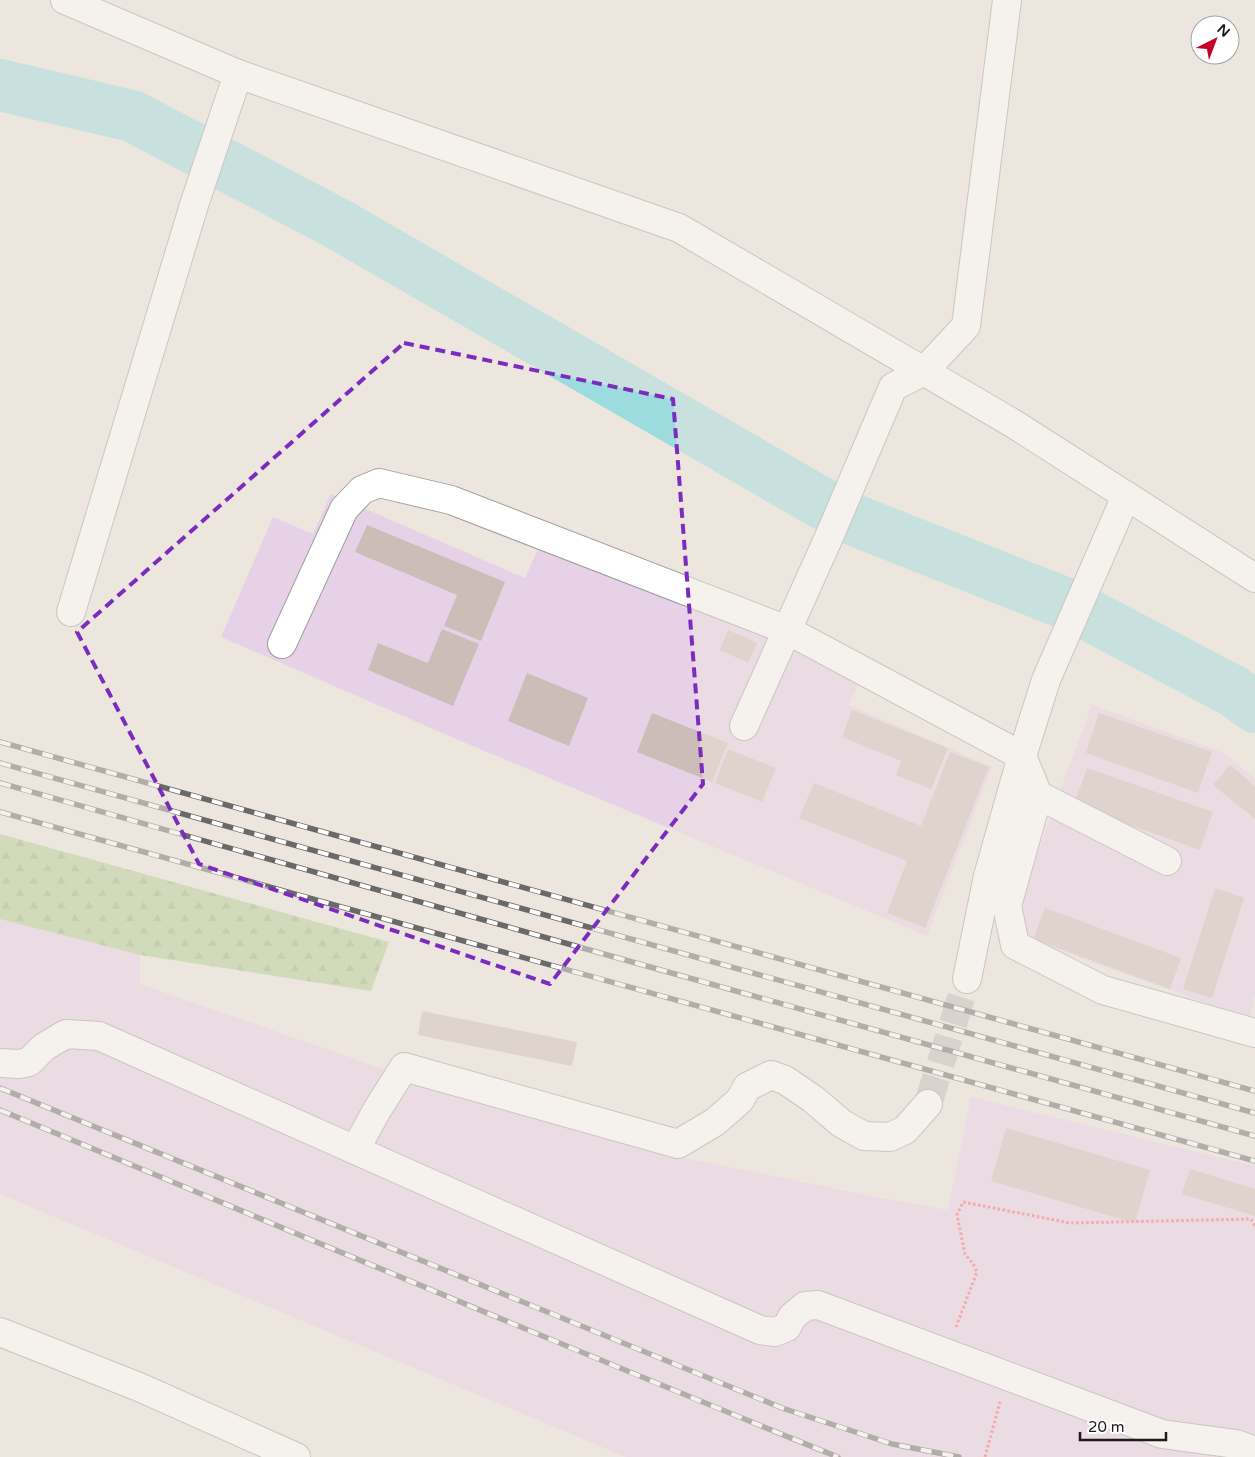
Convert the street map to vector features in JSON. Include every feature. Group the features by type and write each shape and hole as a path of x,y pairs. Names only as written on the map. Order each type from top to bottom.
{"street":[{"path":"65,0 238,74 679,228 1014,424 1255,578"},
{"path":"744,726 893,387 924,371 966,326 1008,0"},
{"path":"71,612 194,205 238,74"},
{"path":"282,644 344,508 362,490 379,483 451,500 787,630 1022,756 1038,795 1007,906 1015,945 1103,990 1255,1033"},
{"path":"968,980 988,876 1046,680 1126,496"},
{"path":"1038,795 1166,861"},
{"path":"0,1063 19,1064 29,1062 44,1047 66,1034 99,1036 760,1330 775,1332 787,1327 792,1316 805,1306 818,1305 1162,1434 1236,1444 1255,1451"},
{"path":"355,1150 404,1067 678,1144 716,1122 740,1100 747,1087 771,1075 785,1080 813,1100 841,1124 864,1136 890,1137 905,1130 928,1104"},
{"path":"0,1332 139,1387 296,1457"}],"path":[{"path":"949,1354 954,1334 976,1272 973,1264 965,1254 957,1215 962,1202 1070,1223 1252,1219 1255,1226"},
{"path":"986,1457 1006,1375"}],"highlighted area":[{"path":"404,343 673,399 703,784 550,984 199,864 77,632"}],"shaded area":[{"path":"331,494 525,578 540,544 860,678 849,705 992,767 927,936 456,739 221,637 273,517 313,534"},
{"path":"1092,705 1222,752 1255,779 1255,995 1249,1018 1026,939 1021,897"},
{"path":"0,919 140,955 140,984 466,1098 675,1156 871,1196 948,1210 971,1097 1255,1166 1255,1457 626,1457 0,1194"}],"green space":[{"path":"0,834 389,942 371,991 140,955 0,919"}],"building":[{"path":"367,525 505,582 481,641 444,626 457,595 355,552"},
{"path":"442,629 479,644 453,706 368,670 378,643 428,663"},
{"path":"728,630 757,643 748,663 720,650"},
{"path":"527,673 588,698 569,746 508,721"},
{"path":"852,710 948,748 931,789 896,775 901,761 842,737"},
{"path":"652,713 728,743 712,782 637,752"},
{"path":"1099,713 1212,752 1198,793 1086,753"},
{"path":"728,749 776,768 762,802 715,783"},
{"path":"950,752 989,767 925,928 887,913 907,861 799,818 814,783 921,826"},
{"path":"1230,765 1255,786 1255,819 1213,785"},
{"path":"1087,768 1213,812 1200,850 1074,805"},
{"path":"1215,888 1244,898 1212,998 1183,989"},
{"path":"1045,908 1181,958 1170,989 1033,939"},
{"path":"422,1011 577,1042 572,1066 418,1035"},
{"path":"1006,1128 1150,1170 1135,1223 991,1181"},
{"path":"1190,1169 1255,1189 1255,1216 1182,1194"}],"waterway":[{"path":"0,85 132,116 338,224 844,516 1072,606 1235,692 1255,707"}],"tunnel":[{"path":"928,1104 967,979"}],"railway":[{"path":"0,742 1255,1091"},
{"path":"0,763 1255,1113"},
{"path":"0,783 1255,1136"},
{"path":"0,812 1255,1161"},
{"path":"0,1088 782,1408 892,1444 959,1457"},
{"path":"0,1110 838,1457"}]}
